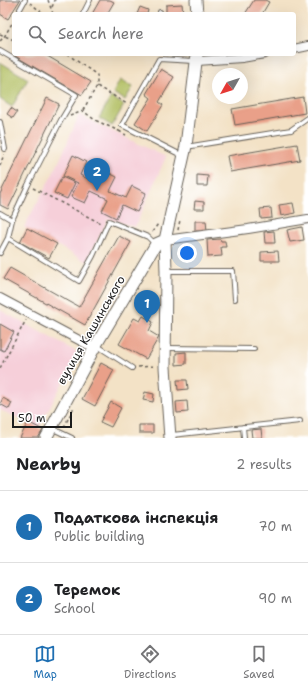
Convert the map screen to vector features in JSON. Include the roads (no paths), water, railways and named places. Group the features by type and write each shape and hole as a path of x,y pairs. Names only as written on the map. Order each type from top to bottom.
{"street":[{"path":"196,0 196,12"},
{"path":"296,49 308,46"},
{"path":"169,436 165,367 166,271 156,240 185,151 197,58 244,56"},
{"path":"156,240 248,229 308,219"},
{"name":"вулиця Кашинського","path":"48,433 95,346 156,240"},
{"path":"0,298 95,346"}],"lane":[{"path":"20,9 26,0"},
{"path":"83,12 90,0"},
{"path":"0,51 76,95 61,120 28,185 12,220 8,238 0,253"},
{"path":"197,58 159,59 122,125 185,151 192,146 291,130 308,118"},
{"path":"0,122 5,149"},
{"path":"0,213 12,220"},
{"path":"8,238 79,281 93,256 109,221 156,240"},
{"path":"166,271 233,271 235,299"},
{"path":"95,346 132,368"},
{"path":"165,348 254,349"},
{"path":"169,436 300,421"},
{"path":"243,427 244,438"},
{"path":"48,433 61,433 72,438"}],"place":[{"name":"Теремок","path":"97,191"},
{"name":"Податкова інспекція","path":"147,323"}]}
